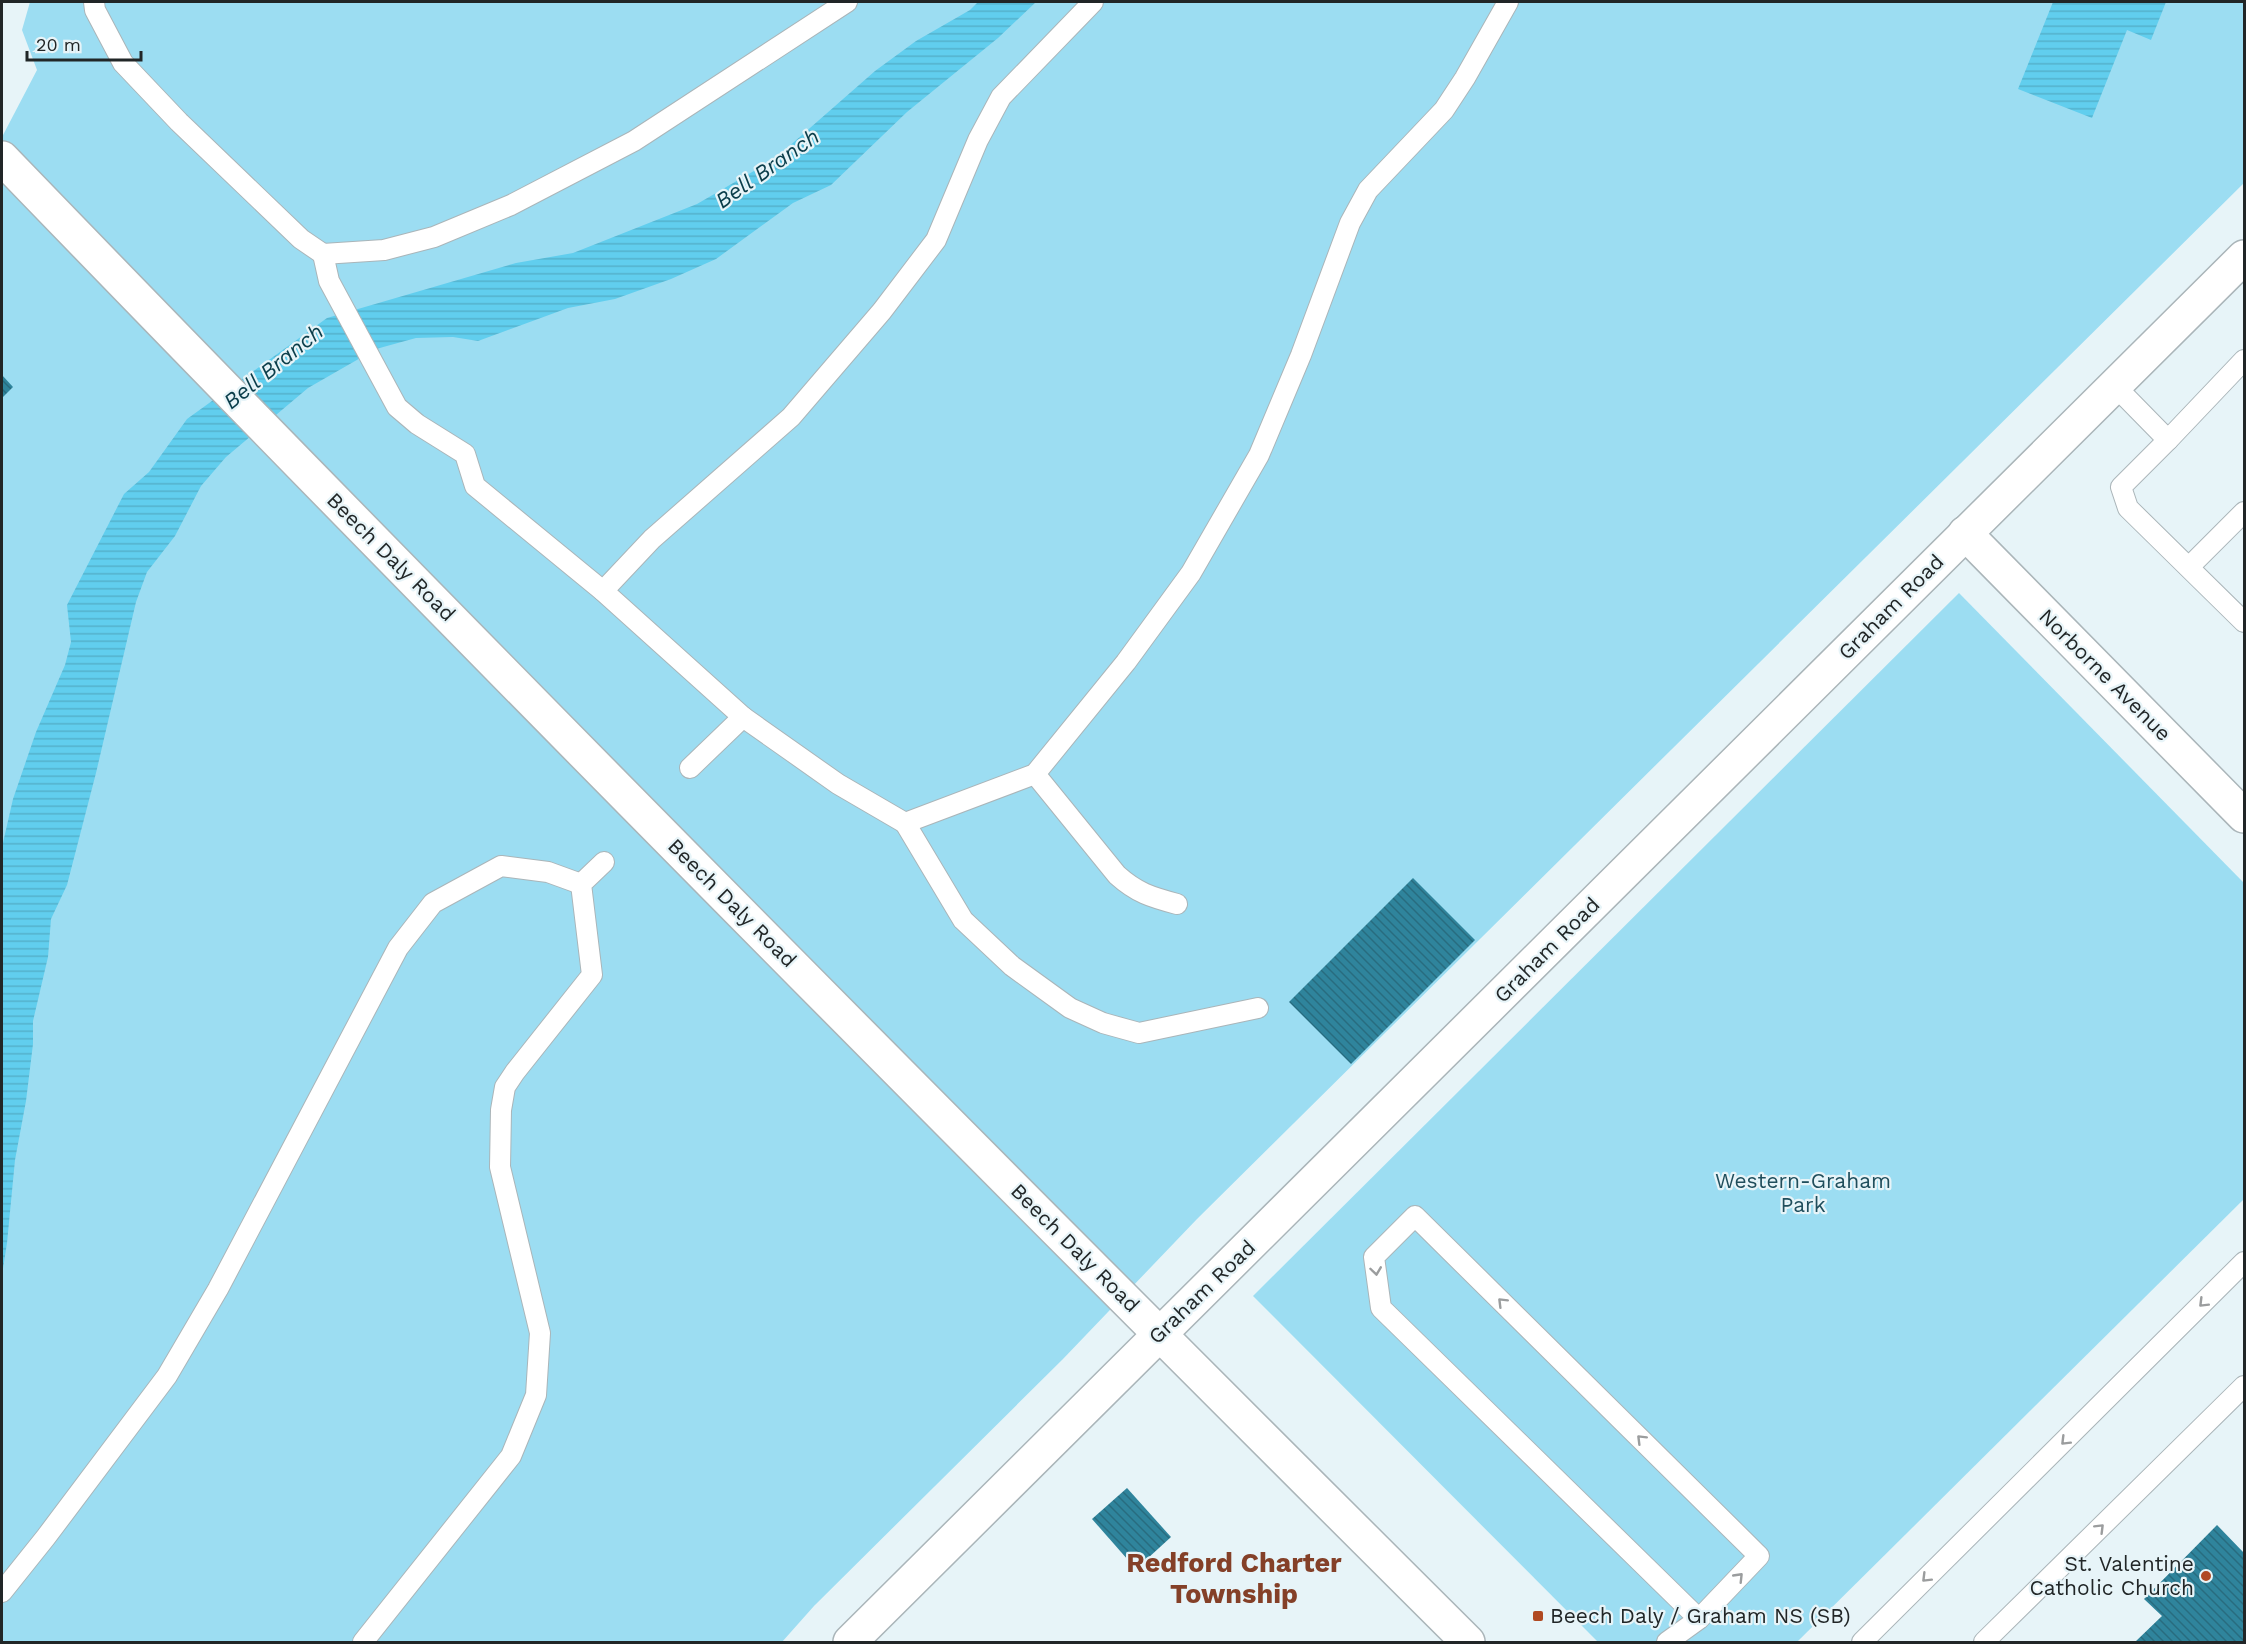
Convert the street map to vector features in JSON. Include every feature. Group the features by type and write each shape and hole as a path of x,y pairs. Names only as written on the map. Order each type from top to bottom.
{"street":[{"name":"Beech Daly Road","path":"2,158 345,511 1468,1642"},
{"name":"Graham Road","path":"849,1642 2244,258"},
{"name":"Norborne Avenue","path":"1965,533 2244,816"}],"lane":[{"path":"94,2 94,10 123,63 179,122 293,231 323,254 329,281 397,407 417,424 465,454 475,486 603,591 743,717 838,784 905,823 963,920 1012,966 1070,1008 1103,1023 1139,1033 1258,1008"},
{"path":"323,254 384,250 434,237 512,205 634,141 848,2"},
{"path":"603,591 652,539 791,417 882,311 936,240 978,140 1001,97 1094,2"},
{"path":"905,823 1035,774 1126,662 1191,573 1258,455 1301,355 1350,223 1368,190 1444,110 1466,78 1508,2"},
{"path":"2244,360 2121,487 2128,508 2244,622"},
{"path":"2115,386 2169,440"},
{"path":"2188,567 2244,512"},
{"path":"690,768 743,717"},
{"path":"1035,774 1117,874 1139,892 1177,904"},
{"path":"581,884 603,862"},
{"path":"2,1592 167,1376 218,1289 398,948 433,903 501,866 548,872 581,884"},
{"path":"363,1642 511,1455 536,1395 540,1333 500,1167 501,1110 505,1086 514,1072 592,975 581,884"},
{"path":"1667,1642 1699,1619 1759,1556 1415,1216 1374,1257 1381,1308 1699,1619"},
{"path":"1862,1642 2244,1262"},
{"path":"1984,1642 2244,1386"}],"green space":[{"path":"30,2 2244,2 2244,183 1197,1219 1063,1359 814,1606 782,1642 2,1642 2,137 37,70 22,30"},
{"name":"Western-Graham Park","path":"1959,593 2244,883 2244,1199 1797,1642 1598,1642 1253,1296"}],"water":[{"name":"Bell Branch","path":"978,2 1036,2 998,38 907,112 831,185 793,203 716,259 671,279 615,299 568,308 478,341 453,337 416,338 376,349 308,388 226,457 201,486 175,536 147,572 136,602 67,885 51,919 48,957 33,1021 33,1044 26,1101 15,1160 2,1275 2,847 13,799 36,732 65,665 71,642 67,605 124,494 149,472 187,419 327,318 516,263 573,253 697,204 759,168 786,149 875,71 916,41 970,10"},
{"path":"2053,2 2166,2 2151,40 2127,30 2092,118 2018,89"}],"building":[{"path":"2,375 13,387 2,398"},
{"path":"1413,878 1475,940 1351,1064 1289,1002"},
{"path":"1127,1488 1171,1537 1136,1569 1092,1519"},
{"name":"St. Valentine Catholic Church","path":"2217,1525 2244,1553 2244,1642 2135,1642 2162,1616 2144,1599"}],"place":[{"name":"St. Valentine Catholic Church","path":"2206,1576"},
{"name":"Beech Daly / Graham NS (SB)","path":"1538,1616"}],"district":[{"name":"Redford Charter Township","path":"1234,1578"}]}
